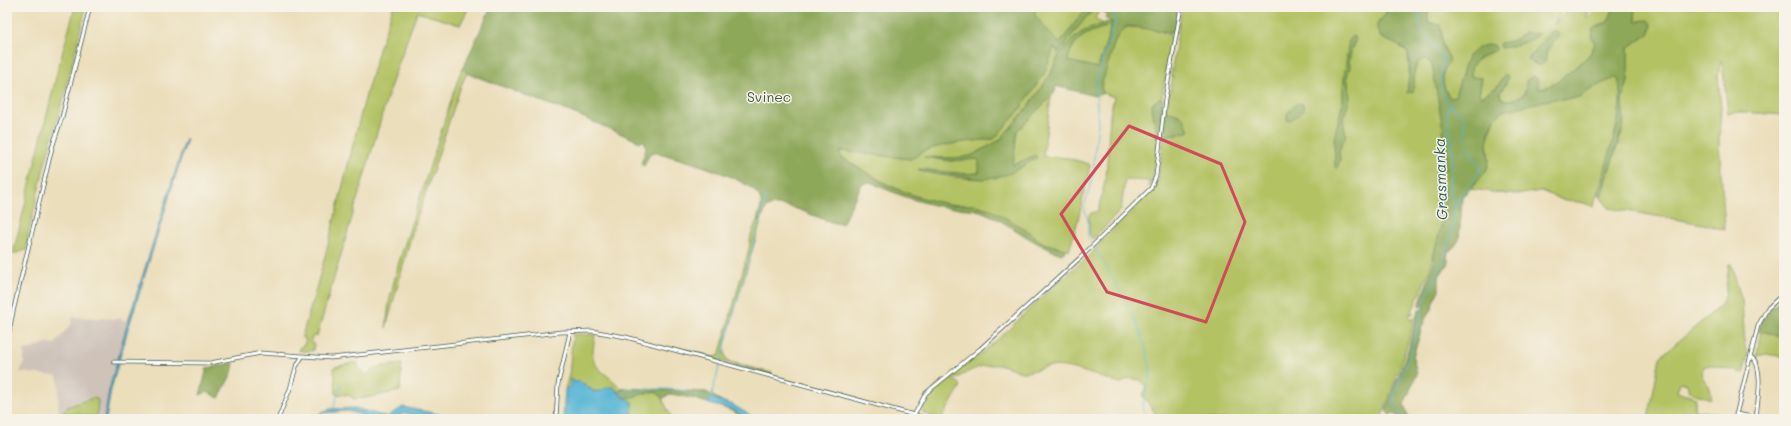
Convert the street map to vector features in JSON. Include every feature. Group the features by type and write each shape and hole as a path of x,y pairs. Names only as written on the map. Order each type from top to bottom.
{"street":[{"path":"7,342 52,148 62,117 90,7"},
{"path":"912,419 926,393 980,349 1091,247 1151,188 1156,176 1165,99 1181,7"},
{"path":"1735,419 1758,326 1772,304 1784,293"},
{"path":"113,362 210,363 261,353 331,358 561,332 592,332 626,337 929,419"},
{"path":"556,419 558,384 570,332"},
{"path":"278,419 290,389 296,367 302,357"},
{"path":"1751,357 1757,363 1759,372 1756,419"},
{"path":"1736,414 1748,416 1753,419"}],"highlighted area":[{"path":"1129,126 1221,164 1245,222 1206,322 1107,292 1061,214"}],"shaded area":[{"path":"72,317 121,319 128,322 109,390 104,419 58,419 59,384 57,376 20,372 24,363 24,350 35,348 46,343 55,344 72,323"}],"green space":[{"path":"75,7 86,7 65,93 46,159 28,235 28,243 26,250 13,254 58,69"},
{"path":"393,7 469,7 460,25 417,12 391,85 317,336 313,336 310,342 314,344 313,351 299,351 299,348 304,345 306,339 302,338 302,336 326,254 368,89"},
{"name":"Svinec","path":"491,7 1037,7 1034,14 1060,43 1087,7 1179,7 1175,33 1127,26 1116,38 1101,87 1102,94 1097,94 1095,96 1056,86 1055,92 1051,97 1017,131 1013,165 1035,155 1037,158 1011,173 994,178 982,179 923,172 918,169 966,174 979,173 979,161 977,159 951,161 924,157 954,158 971,156 1000,140 1028,107 1050,75 1059,55 1068,44 1082,32 1107,22 1113,23 1105,18 1107,14 1097,8 1088,15 1057,54 1057,50 1054,48 1044,74 1018,112 994,139 934,148 924,151 910,159 843,151 839,153 842,158 889,186 914,196 951,205 975,205 990,209 1023,228 1043,243 1065,249 1066,251 1061,254 1031,240 1003,222 978,210 949,208 925,203 897,194 870,182 862,184 842,224 834,223 783,205 774,205 766,208 761,221 757,220 761,208 759,196 752,189 741,182 711,169 655,152 650,153 644,166 641,164 646,149 645,142 640,142 575,114 467,73 463,68","holes":["1112,25 1098,68 1068,61 1070,52 1078,40 1084,36"]},
{"path":"1037,7 1087,7 1060,43 1034,14"},
{"path":"1182,7 1388,7 1385,15 1379,21 1380,37 1397,44 1408,53 1409,75 1414,85 1415,69 1418,63 1425,59 1432,64 1447,146 1442,227 1430,270 1412,311 1413,314 1409,314 1410,320 1414,318 1409,339 1397,374 1395,375 1396,378 1381,419 1159,419 1143,396 1146,385 1140,380 1129,378 1121,383 1070,368 1052,366 1022,372 1007,367 991,365 973,369 956,379 951,378 958,370 981,354 1006,332 1054,285 1089,256 1158,183 1164,137 1167,135 1178,134 1180,115 1168,112 1166,108 1173,77 1171,76","holes":["1355,41 1352,48 1347,77 1350,91 1343,120 1341,145 1335,167 1334,139 1343,102 1343,88 1348,49"]},
{"path":"1388,7 1428,7 1428,23 1440,25 1441,39 1449,58 1449,63 1443,72 1443,81 1445,89 1451,98 1455,96 1468,56 1479,47 1490,44 1495,46 1496,50 1482,56 1474,63 1472,67 1472,77 1482,78 1479,94 1481,97 1497,87 1506,74 1508,78 1500,93 1501,98 1514,100 1523,95 1526,81 1531,77 1535,76 1538,82 1538,89 1543,88 1565,76 1585,59 1595,44 1592,37 1593,29 1608,22 1614,7 1634,7 1636,21 1648,20 1652,26 1649,33 1628,48 1628,81 1622,100 1623,127 1600,196 1597,195 1610,153 1618,118 1620,88 1617,77 1590,89 1579,97 1571,99 1553,99 1503,111 1496,117 1489,132 1487,146 1489,162 1486,171 1462,197 1459,240 1448,252 1447,257 1449,263 1439,276 1439,290 1433,302 1432,310 1427,315 1422,327 1413,357 1417,374 1404,404 1409,419 1400,419 1394,414 1390,416 1386,410 1409,347 1418,311 1423,309 1425,305 1419,306 1435,260 1433,257 1443,218 1447,154 1432,64 1425,59 1418,64 1414,73 1413,92 1407,93 1410,65 1408,53 1399,46 1383,38 1377,30 1377,24 1385,15"},
{"path":"1428,7 1561,7 1562,10 1554,25 1570,7 1592,7 1586,17 1590,17 1596,7 1614,7 1608,22 1599,25 1592,37 1595,44 1590,54 1579,64 1565,76 1543,88 1538,89 1537,78 1535,76 1529,78 1523,95 1507,101 1501,98 1500,93 1507,82 1505,75 1497,87 1481,97 1479,94 1482,81 1473,78 1471,73 1471,68 1477,60 1496,50 1490,44 1463,72 1455,96 1451,98 1444,85 1443,72 1449,57 1442,44 1442,30 1435,23 1428,23","holes":["1545,38 1553,45 1547,50 1546,60 1536,65 1528,60"]},
{"path":"1634,7 1784,7 1784,115 1741,112 1728,113 1721,60 1718,76 1721,108 1719,142 1725,230 1703,224 1609,208 1601,198 1622,132 1624,121 1622,100 1628,81 1628,48 1649,33 1652,26 1648,20 1636,21"},
{"path":"1097,8 1100,10 1095,18 1103,24 1079,34 1068,44 1059,55 1050,75 1028,107 1000,140 971,156 954,158 924,157 951,161 977,159 979,161 979,173 966,174 919,169 924,172 972,179 997,177 1008,174 1019,168 1020,163 1013,165 1017,131 1051,97 1043,156 1068,158 1089,164 1090,166 1078,220 1069,251 1067,248 1061,249 1049,246 994,212 983,208 974,205 953,205 937,202 900,190 865,172 839,155 839,153 843,151 910,159 924,151 934,148 994,139 1018,112 1044,74 1054,48 1058,53 1083,21 1093,10"},
{"path":"1112,25 1098,68 1067,61 1070,52 1078,40 1089,33"},
{"path":"1128,27 1157,30 1172,37 1162,97 1152,104 1151,110 1156,126 1155,136 1159,137 1153,178 1149,187 1149,181 1125,180 1121,210 1093,239 1089,233 1089,216 1091,213 1098,211 1106,177 1110,115 1114,97 1103,93 1101,87 1110,53 1114,44 1118,36"},
{"path":"1557,31 1559,34 1547,51 1544,61 1540,66 1528,60 1550,32"},
{"path":"1525,33 1539,34 1532,39 1516,45 1501,48 1499,45 1500,43 1511,41"},
{"path":"1352,36 1356,38 1349,60 1350,66 1347,77 1350,97 1343,120 1346,135 1339,150 1340,160 1337,169 1335,167 1334,139 1343,102 1343,88 1349,39"},
{"path":"463,68 467,73 461,86 411,237 386,328 389,302 399,262 459,76"},
{"path":"1617,77 1620,95 1618,121 1610,157 1594,207 1584,203 1560,199 1541,191 1522,194 1507,194 1471,189 1486,171 1489,158 1487,141 1496,117 1503,111 1553,99 1571,99 1579,97 1590,89"},
{"path":"1160,98 1163,99 1162,105 1168,112 1172,112 1183,117 1189,132 1167,135 1164,137 1155,136 1156,126 1151,106"},
{"path":"1299,103 1303,104 1304,110 1291,120 1287,120 1287,114 1295,105"},
{"path":"757,220 761,221 725,342 725,353 726,358 730,362 772,373 772,375 681,350 679,348 713,357 719,356 749,249 751,235"},
{"path":"1729,264 1731,264 1742,301 1745,347 1748,354 1743,373 1709,365 1704,367 1701,372 1709,386 1711,399 1689,392 1687,384 1680,382 1677,392 1696,398 1694,410 1733,416 1732,419 1648,419 1660,357 1721,305 1725,296"},
{"path":"1784,297 1784,339 1764,331 1761,333 1759,332 1765,317"},
{"path":"1764,331 1784,339 1784,357 1766,354 1757,356 1760,335"},
{"path":"573,334 595,335 593,355 595,364 622,388 619,392 612,388 601,391 593,391 580,383 565,389 569,375"},
{"path":"357,362 359,368 366,375 376,367 402,364 400,391 354,399 348,395 336,394 334,367"},
{"path":"234,363 232,373 219,398 207,392 200,395 207,368"},
{"path":"951,379 959,383 961,386 942,418 923,413 923,409 921,408 932,390 940,383 950,381"},
{"path":"623,388 706,392 754,419 743,417 727,409 705,402 676,395 669,394 663,399 657,392 653,392 623,398 619,392"},
{"path":"657,392 664,401 673,419 633,419 632,402 628,398 634,395"},
{"path":"93,398 97,399 98,401 97,417 62,412 67,407"}],"water":[{"path":"186,138 187,139 126,336 111,390 106,419 104,419 109,390 126,328"},
{"path":"570,379 575,382 580,381 582,384 584,383 593,391 597,392 606,388 614,387 623,398 628,398 632,402 633,419 563,419 565,389 570,387"},
{"path":"710,398 731,404 757,419 749,419 733,410 709,404"},
{"path":"403,407 464,419 428,419 405,413 390,419 364,416 364,419 361,419 362,415 348,411 323,413 320,418 299,419 311,415 318,415 321,412 330,409 355,408 387,417"}],"waterway":[{"path":"1092,244 1088,236 1088,220 1084,208 1094,171 1098,124 1096,87 1103,56 1116,22 1114,7"},
{"name":"Grasmanka","path":"1402,419 1393,403 1394,395 1412,349 1424,302 1445,258 1452,231 1455,206 1450,197 1453,154 1447,111 1450,105 1443,94 1441,82 1443,57 1420,27 1419,7"},
{"path":"1450,105 1465,117 1465,138 1472,156 1481,168 1476,178 1460,196 1455,206"},
{"path":"710,401 766,197"},
{"path":"1094,246 1128,305 1147,352 1150,373 1149,383 1143,404 1146,419"},
{"path":"333,409 342,383"},
{"name":"Grasmanka","path":"619,394 645,390 681,390 697,394 710,401"},
{"name":"Grasmanka","path":"303,419 304,415"}]}
